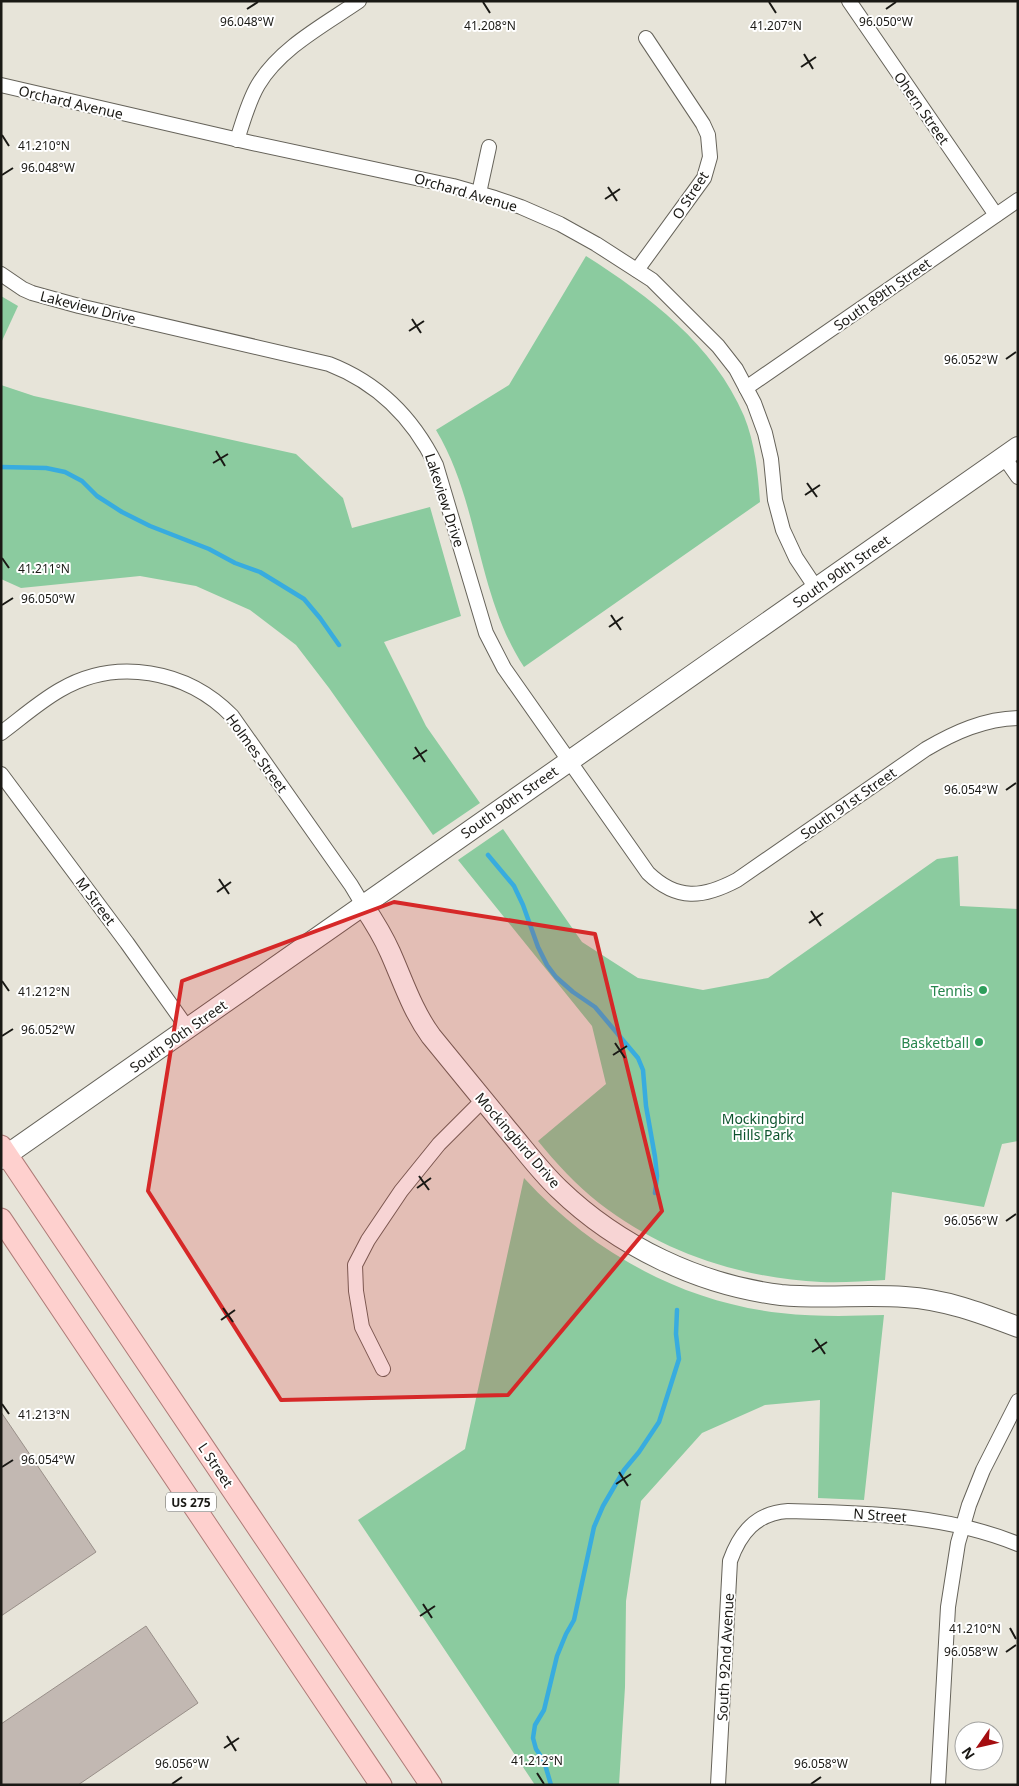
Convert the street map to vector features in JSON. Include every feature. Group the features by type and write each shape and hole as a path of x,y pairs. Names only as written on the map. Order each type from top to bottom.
{"main road":[{"name":"L Street","path":"3,1153 431,1785"},
{"name":"US 275","path":"1,1219 381,1785"}],"street":[{"path":"237,140 251,98 271,66 288,50 359,1"},
{"name":"Ohern Street","path":"849,1 996,215"},
{"name":"O Street","path":"638,270 704,178 710,157 708,135 703,124 646,38"},
{"name":"Orchard Avenue","path":"1,85 237,140 393,172 479,193 522,207 560,224 596,244 652,280 718,346 736,369 754,403 765,433 771,459 775,500 783,530 796,558 816,588"},
{"path":"479,193 489,147"},
{"name":"South 89th Street","path":"746,388 1018,200"},
{"name":"Lakeview Drive","path":"1,274 23,290 79,306 329,364 358,377 385,396 414,427 427,446 436,465 486,632 504,668 648,872 656,881 668,889 682,893"},
{"path":"1011,452 1018,478"},
{"name":"South 90th Street","path":"3,1153 188,1028 1011,452"},
{"name":"Holmes Street","path":"1,733 59,691 91,676 124,671 139,672 162,676 183,683 210,697 232,716 351,885 363,905"},
{"name":"South 91st Street","path":"682,893 708,893 720,890 737,880 949,735 990,721 1018,718"},
{"name":"M Street","path":"1,774 188,1028"},
{"name":"Mockingbird Drive","path":"363,905 390,951 408,998 420,1021 541,1170 578,1206 623,1238 677,1266 727,1284 779,1294 809,1297 905,1297 942,1302 1018,1327"},
{"path":"383,1369 362,1327 356,1291 355,1265 368,1240 401,1191 439,1144 483,1100"},
{"path":"938,1785 948,1607 958,1543 969,1505 983,1470 1018,1401"},
{"name":"N Street","path":"744,1532 763,1518 788,1511 912,1517 982,1531 1018,1544"},
{"name":"South 92nd Avenue","path":"718,1785 730,1561 736,1544 744,1532"}],"highlighted area":[{"path":"394,902 595,934 662,1211 508,1395 281,1400 148,1191 182,981"}],"green space":[{"path":"586,256 656,305 677,324 716,367 731,390 748,426 755,458 760,502 524,667 508,639 496,609 462,488 436,430 509,385"},
{"path":"1,296 18,306 1,343"},
{"path":"1,385 34,396 296,454 343,498 352,528 430,507 461,616 384,642 426,726 480,803 433,835 329,688 296,645 250,610 196,586 140,576 21,588 1,579"},
{"name":"Mockingbird Hills Park","path":"503,829 582,942 638,978 703,990 768,978 937,859 958,856 960,906 1018,909 1018,1141 1002,1144 984,1207 892,1192 885,1280 829,1282 791,1280 762,1275 704,1260 649,1236 599,1203 567,1174 538,1141 606,1084 592,1026 458,860"},
{"path":"524,1178 550,1205 609,1250 640,1269 708,1298 744,1307 781,1313 820,1316 884,1315 864,1500 818,1498 820,1400 765,1405 702,1433 641,1501 626,1601 625,1687 619,1785 535,1785 358,1520 465,1449"}],"building":[{"path":"1,1412 96,1552 1,1616"},
{"path":"146,1626 198,1703 78,1785 1,1785 1,1724"}],"waterway":[{"path":"1,467 46,468 65,472 82,481 97,496 122,512 150,526 209,549 235,563 260,572 304,599 339,645"},
{"path":"488,855 514,886 547,965 556,977 573,992 595,1007 638,1058 643,1070 646,1106 655,1157 657,1176 655,1193"},
{"path":"551,1785 544,1761 536,1749 533,1738 535,1725 544,1710 557,1656 574,1620 594,1527 603,1506 624,1470 639,1452 659,1422 679,1359 676,1334 677,1310"}],"place":[{"name":"Tennis","path":"983,990"},
{"name":"Basketball","path":"979,1042"}]}
